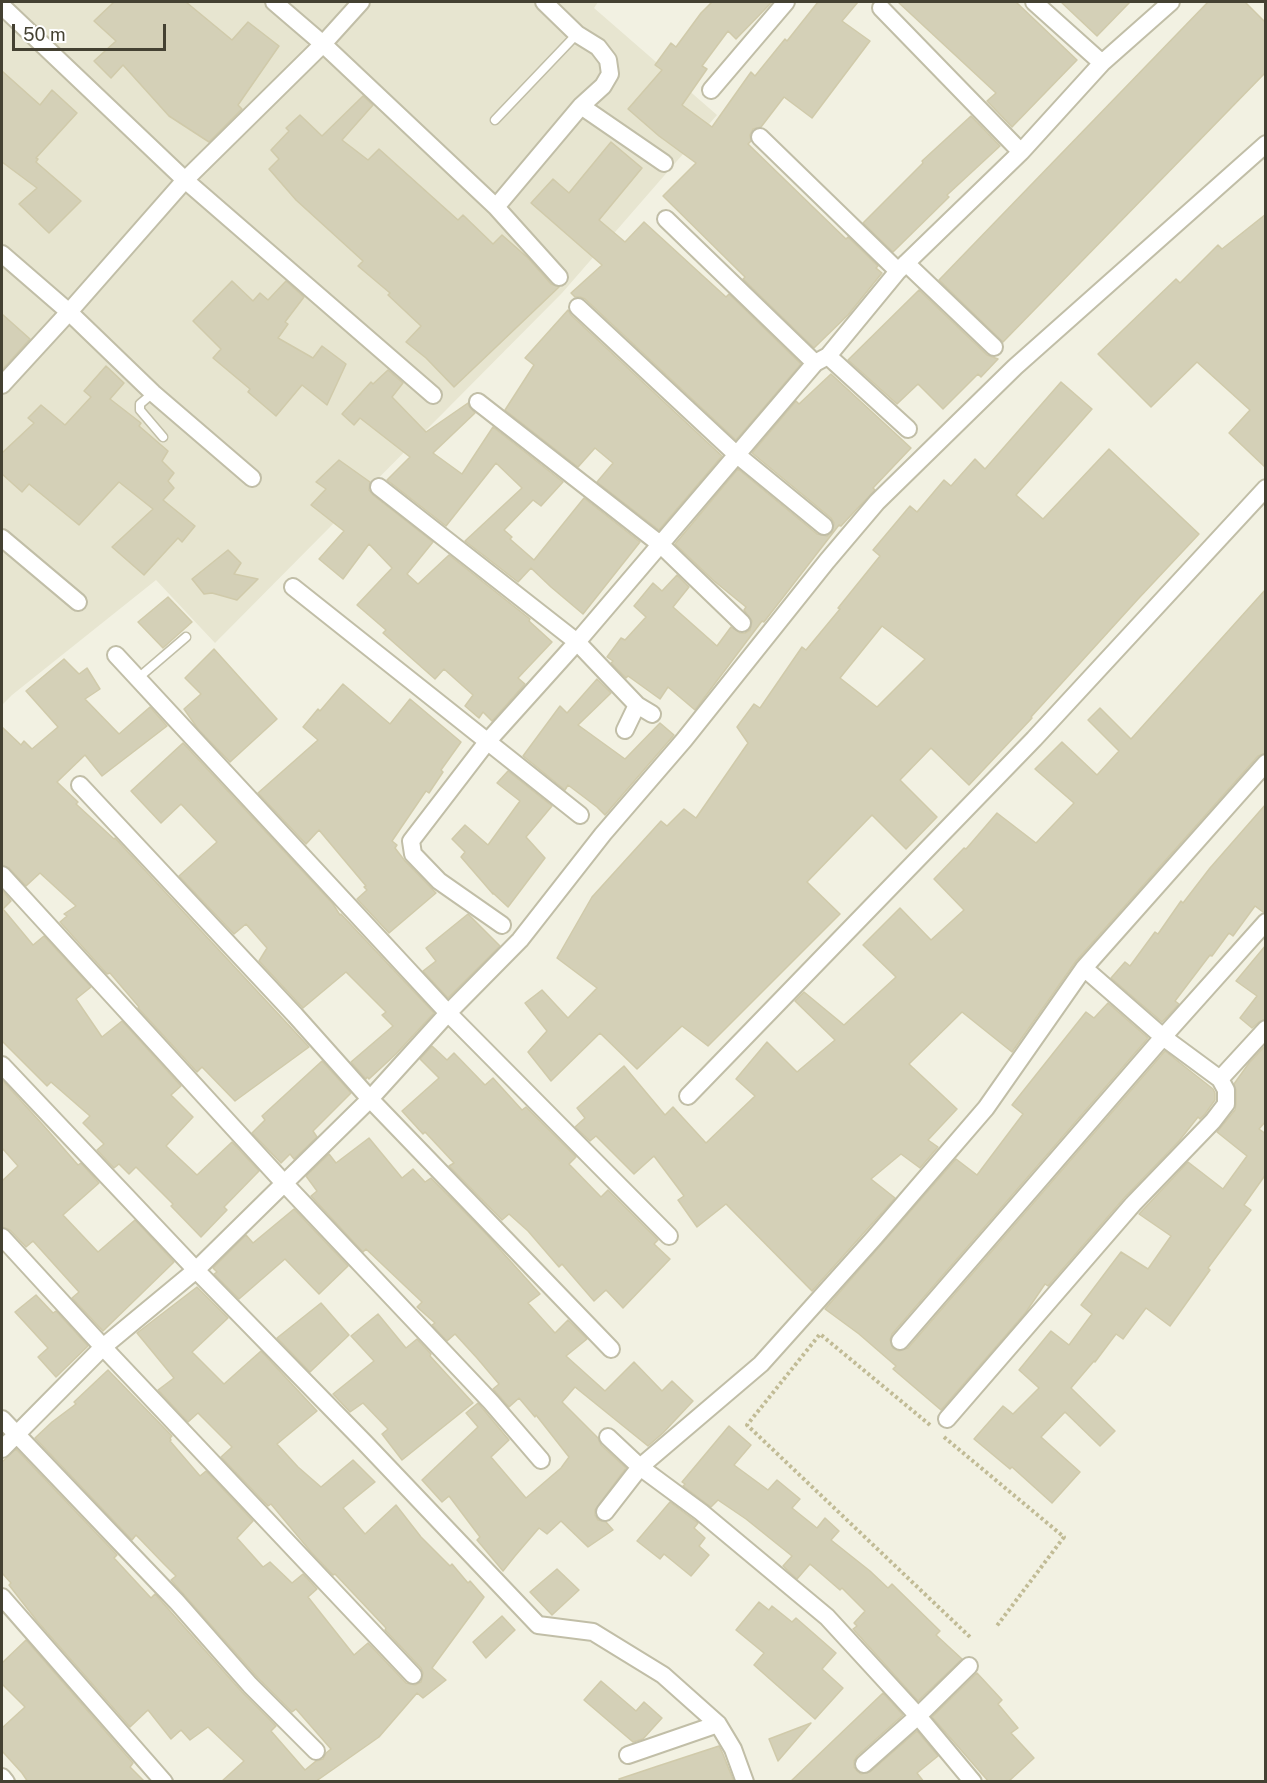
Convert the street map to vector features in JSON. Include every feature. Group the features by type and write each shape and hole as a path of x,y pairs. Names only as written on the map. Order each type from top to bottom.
{"street":[{"path":"274,2 323,44 496,207 559,277"},
{"path":"2,385 185,180 323,44 361,2"},
{"path":"496,207 580,106 603,86 610,74 608,60 598,47 577,34 544,2"},
{"path":"711,90 786,2"},
{"path":"1034,2 1102,63"},
{"path":"502,925 439,880 413,854 411,841 487,742 577,642 736,454 902,267 1021,152 1102,63 1171,2"},
{"path":"2,6 185,180 433,395"},
{"path":"881,8 1021,152"},
{"path":"580,106 664,163"},
{"path":"760,137 902,267 994,347"},
{"path":"2,1449 103,1347 196,1270 370,1099 448,1013 520,940 603,834 684,740 877,502 1015,367 1266,144"},
{"path":"666,219 821,360 908,429"},
{"path":"2,254 69,312 153,393 252,478"},
{"path":"578,307 736,454 824,526"},
{"path":"478,402 660,544 742,623"},
{"path":"380,487 577,642 637,705 652,714"},
{"path":"688,1096 1034,739 1266,488"},
{"path":"2,538 78,602"},
{"path":"293,587 580,815"},
{"path":"116,655 448,1013 669,1236"},
{"path":"625,730 637,705"},
{"path":"605,1512 640,1467 761,1364 874,1238 986,1108 1084,968 1266,763"},
{"path":"80,784 370,1099 611,1349"},
{"path":"2,875 284,1183 491,1402 541,1460"},
{"path":"900,1341 1163,1037 1266,922"},
{"path":"947,1419 1133,1204 1213,1121 1226,1104 1227,1090 1220,1080 1163,1037 1084,968"},
{"path":"1220,1080 1266,1029"},
{"path":"2,1065 538,1625 593,1632 663,1674 718,1724 733,1749 744,1782"},
{"path":"2,1237 413,1675"},
{"path":"2,1419 177,1602 250,1685 316,1751"},
{"path":"608,1437 640,1467 708,1518 827,1617 918,1716 973,1782"},
{"path":"2,1597 164,1782"},
{"path":"864,1764 969,1666"},
{"path":"628,1755 718,1724"},
{"path":"2,1777 6,1782"}],"lane":[{"path":"495,120 577,34"},
{"path":"153,393 140,404 140,410 163,437"},
{"path":"137,679 186,637"}],"path":[{"path":"970,1637 747,1425 820,1334 1064,1537 996,1627"}],"shaded area":[{"path":"2,2 598,2 594,8 717,115 562,293 215,643 156,580 2,705"}],"building":[{"path":"114,2 186,2 232,40 248,22 279,46 238,105 242,109 209,142 169,116 123,65 111,78 94,61 116,41 94,21"},
{"path":"712,2 772,2 736,39 728,31 702,66 707,69 682,105 712,127 751,72 755,76 818,2 858,2 842,21 870,41 812,118 784,97 761,127 753,129 750,135 751,141 748,144 846,239 848,237 878,266 876,268 882,273 848,315 814,348 663,196 696,163 659,136 628,109 662,70 655,65 671,43 676,47"},
{"path":"898,2 1016,2 1077,60 1012,127 987,101 996,93"},
{"path":"1061,2 1130,2 1097,36"},
{"path":"1208,2 1245,2 1266,23 1266,72 1003,342 939,280"},
{"path":"2,71 40,105 52,90 77,113 36,158 38,159 36,162 81,201 49,233 19,204 37,188 2,162"},
{"path":"363,96 373,105 342,140 368,160 379,149 458,220 463,215 493,244 502,235 528,258 551,284 559,287 454,387 426,358 406,342 421,326 388,295 390,293 358,266 363,261 296,200 269,169 279,159 271,150 289,131 286,128 300,115 322,136"},
{"path":"971,116 1000,146 947,195 949,197 893,252 863,223 923,163 922,161"},
{"path":"611,142 642,168 599,220 625,242 644,222 726,297 729,294 801,364 736,440 585,299 575,297 571,293 602,265 531,203 553,179 569,193"},
{"path":"1266,214 1266,468 1229,433 1250,410 1197,362 1151,407 1098,354 1176,279 1180,283 1218,245 1222,249"},
{"path":"232,281 253,301 260,293 268,300 286,281 304,297 285,322 288,324 278,338 313,358 322,346 346,364 327,405 302,385 276,416 248,392 250,389 213,358 221,349 193,321"},
{"path":"919,290 987,355 998,359 981,377 978,374 943,409 918,384 897,404 848,360"},
{"path":"568,310 722,456 659,530 597,482 613,463 595,448 578,467 505,410 534,365 525,358"},
{"path":"2,314 30,339 2,370"},
{"path":"106,366 124,383 110,399 141,423 139,426 168,451 162,461 174,473 168,481 174,488 163,500 195,526 182,542 178,538 144,575 112,547 153,509 119,482 79,525 29,484 22,492 2,474 2,453 34,423 28,418 41,405 65,425 91,397 84,391"},
{"path":"388,370 403,383 392,397 426,432 468,403 475,413 433,453 462,474 493,427 563,482 541,506 533,500 504,530 512,537 510,539 534,560 584,498 640,542 583,614 531,568 518,582 465,541 522,488 496,463 446,526 387,480 410,457 360,418 354,425 342,414 371,382 373,384"},
{"path":"831,374 911,448 873,488 875,490 841,526 839,525 695,710 668,687 660,699 628,676 626,678 607,657 621,638 625,640 646,617 634,606 653,583 662,591 677,575 689,587 673,607 717,646 731,627 740,633 750,630 752,621 744,610 746,607 675,544 738,469 817,534 827,536 832,532 834,523 831,518 752,453 796,401 799,404"},
{"path":"1061,382 1092,409 1016,495 1043,519 1109,449 1199,534 969,785 931,748 900,780 937,817 906,849 872,815 807,882 840,914 708,1046 682,1026 637,1069 600,1033 551,1081 528,1052 547,1031 525,1003 542,990 568,1018 597,988 557,958 592,897 661,821 667,826 684,809 696,818 748,743 737,727 754,704 760,708 802,647 806,650 840,609 838,608 880,556 873,550 910,506 917,512 944,480 951,486 975,459 985,469","holes":["882,626 925,659 877,707 840,678"]},
{"path":"339,460 370,482 369,490 373,495 433,542 407,574 418,584 449,555 530,619 529,621 552,642 518,678 525,684 492,721 483,712 479,718 465,706 473,695 444,669 435,679 383,633 386,630 357,605 392,568 369,544 343,579 319,559 344,531 311,505 326,489 316,482"},
{"path":"228,550 241,563 234,574 258,579 237,600 212,593 204,594 192,579"},
{"path":"1266,589 1266,753 1258,756 1076,961 1012,1052 962,1012 909,1064 957,1109 928,1140 938,1147 920,1168 901,1154 871,1179 895,1198 812,1291 726,1204 697,1227 678,1200 684,1196 654,1156 634,1174 596,1136 590,1141 575,1127 585,1118 577,1108 624,1066 665,1115 673,1107 706,1143 755,1096 736,1079 767,1042 797,1072 835,1040 795,1001 804,992 844,1025 896,977 863,945 900,908 931,940 964,910 934,879 964,848 966,849 997,813 1036,843 1074,803 1035,769 1062,742 1097,775 1119,751 1088,720 1100,708 1131,739"},
{"path":"168,597 192,622 163,648 138,622"},
{"path":"214,649 277,719 230,762 198,729 184,709 201,694 185,678"},
{"path":"64,659 79,674 87,668 100,689 85,699 119,734 150,707 167,726 102,776 85,755 57,782 78,802 76,804 115,838 309,1047 235,1101 202,1067 197,1072 138,1008 110,973 107,974 60,922 67,916 64,914 76,906 40,873 26,886 9,868 2,865 2,727 21,745 24,741 32,749 58,727 26,691"},
{"path":"597,679 611,693 578,725 625,759 660,723 674,735 605,815 568,785 565,790 523,756 560,706 567,713"},
{"path":"343,684 390,724 410,699 461,742 441,770 443,772 429,793 426,791 392,841 397,845 395,848 405,861 436,893 389,933 357,899 367,890 364,887 366,886 319,830 306,844 258,793 318,740 303,727"},
{"path":"183,743 333,904 340,915 434,1013 369,1079 367,1077 366,1079 351,1062 393,1026 382,1015 386,1012 346,972 303,1008 259,961 267,948 246,924 234,934 179,876 217,842 181,804 161,823 131,791"},
{"path":"508,771 552,806 526,837 545,858 508,907 493,894 461,857 465,852 452,839 465,825 488,845 520,801 497,783"},
{"path":"1266,804 1266,912 1255,906 1233,936 1229,933 1175,1001 1179,1004 1162,1022 1111,978 1125,962 1130,966 1155,932 1158,934 1181,901 1183,903"},
{"path":"2,890 11,901 3,909 33,945 44,936 91,987 76,999 102,1037 122,1021 181,1086 171,1095 193,1117 166,1146 197,1175 232,1142 259,1171 224,1207 227,1210 201,1237 171,1206 173,1204 136,1167 129,1174 119,1164 114,1168 97,1150 104,1144 83,1123 90,1116 51,1082 47,1086 2,1041"},
{"path":"468,914 500,946 448,998 423,971 436,961 426,948"},
{"path":"1266,945 1266,1019 1252,1028 1240,1018 1257,996 1236,981"},
{"path":"1108,1003 1148,1038 892,1334 890,1340 893,1348 899,1351 908,1348 1165,1051 1213,1089 1215,1100 1205,1114 1200,1119 1198,1117 1179,1141 1125,1197 1048,1286 1045,1284 1026,1312 941,1410 893,1369 896,1366 825,1309 956,1159 977,1175 1023,1114 1012,1105 1086,1012 1094,1018"},
{"path":"1266,1045 1266,1121 1259,1129 1266,1134 1266,1174 1244,1205 1251,1210 1208,1268 1210,1270 1170,1326 1146,1308 1123,1339 1116,1334 1071,1388 1115,1431 1100,1446 1065,1412 1041,1437 1080,1472 1052,1503 1012,1467 1010,1469 974,1439 1003,1406 1013,1414 1039,1388 1019,1370 1051,1331 1069,1345 1092,1314 1081,1305 1121,1252 1148,1269 1171,1236 1139,1214 1188,1162 1223,1189 1247,1156 1217,1132 1235,1110 1234,1084"},
{"path":"432,1046 447,1060 454,1053 485,1085 493,1078 522,1110 526,1107 576,1157 569,1164 601,1197 608,1190 658,1240 654,1244 670,1259 623,1308 606,1290 594,1301 562,1264 559,1267 528,1231 509,1214 502,1220 449,1166 454,1163 402,1111 439,1078 420,1059"},
{"path":"322,1061 351,1093 313,1131 317,1137 294,1159 290,1154 281,1163 252,1133 265,1120 262,1116"},
{"path":"2,1080 78,1165 81,1163 99,1183 63,1215 98,1252 135,1220 174,1262 103,1331 72,1298 79,1292 33,1241 26,1247 10,1230 2,1227 2,1181 18,1166 2,1148"},
{"path":"369,1138 402,1178 413,1169 425,1182 431,1178 487,1235 540,1294 528,1303 555,1333 568,1320 587,1339 566,1356 605,1391 634,1362 662,1391 672,1381 693,1401 648,1446 575,1387 562,1402 598,1438 601,1445 626,1468 595,1510 598,1520 606,1522 613,1530 588,1547 561,1521 547,1534 539,1528 503,1571 477,1540 480,1537 449,1496 442,1502 422,1480 478,1427 466,1413 478,1403 509,1440 491,1457 526,1498 561,1468 569,1457 536,1415 535,1417 519,1398 509,1407 493,1389 499,1384 455,1334 447,1341 432,1325 435,1323 417,1307 422,1302 366,1249 363,1252 311,1196 317,1191 306,1176 329,1154 336,1163"},
{"path":"294,1209 348,1266 319,1294 285,1259 239,1299 214,1274 217,1272 213,1268 246,1235 253,1243"},
{"path":"197,1287 228,1318 192,1352 224,1384 261,1351 317,1411 277,1444 298,1467 321,1487 353,1460 375,1482 343,1508 365,1534 396,1505 421,1537 450,1566 452,1564 468,1583 470,1581 484,1597 432,1668 446,1680 423,1698 417,1693 379,1737 315,1782 221,1782 244,1761 208,1727 190,1740 181,1730 171,1739 148,1710 130,1727 37,1621 2,1573 2,1462 16,1449 117,1555 114,1558 151,1598 155,1594 242,1692 276,1726 271,1731 305,1770 316,1761 323,1759 331,1749 296,1709 292,1712 258,1678 171,1580 176,1576 136,1535 132,1540 35,1438 76,1404 74,1402 108,1370 172,1436 170,1441 200,1476 206,1471 253,1521 237,1538 263,1567 270,1562 292,1583 303,1574 317,1589 308,1597 354,1655 368,1643 406,1683 415,1685 421,1682 423,1673 421,1668 385,1630 386,1628 311,1552 271,1504 268,1506 221,1457 232,1447 198,1413 188,1422 158,1390 174,1378 137,1333"},
{"path":"36,1295 53,1313 56,1311 88,1346 56,1377 38,1357 48,1348 15,1312"},
{"path":"321,1303 349,1335 310,1372 277,1338"},
{"path":"378,1314 406,1348 417,1339 473,1403 402,1460 382,1434 388,1429 363,1403 350,1412 333,1394 374,1361 351,1336"},
{"path":"729,1426 751,1445 734,1465 768,1490 777,1480 800,1499 792,1508 817,1528 825,1518 839,1531 831,1540 888,1588 892,1584 940,1631 936,1635 962,1659 918,1701 853,1629 857,1626 854,1623 865,1611 842,1588 840,1590 810,1564 797,1579 783,1566 792,1556 718,1500 711,1507 683,1486 685,1484 682,1482"},
{"path":"670,1502 698,1523 694,1528 705,1538 699,1546 709,1555 691,1576 664,1554 660,1559 637,1541"},
{"path":"557,1569 579,1590 552,1615 530,1592"},
{"path":"759,1602 769,1610 772,1606 792,1622 796,1618 836,1653 822,1669 843,1688 815,1719 754,1665 764,1653 736,1630"},
{"path":"502,1616 515,1630 486,1658 473,1642"},
{"path":"26,1640 133,1763 130,1767 145,1782 28,1782 2,1751 2,1728 25,1707 2,1684 2,1663"},
{"path":"977,1673 1002,1700 998,1704 1018,1728 1011,1733 1034,1758 1008,1782 989,1782 932,1717"},
{"path":"601,1681 636,1711 644,1702 662,1718 643,1739 633,1742 584,1700"},
{"path":"883,1693 903,1715 857,1756 854,1767 861,1774 870,1772 917,1731 938,1756 917,1773 924,1782 790,1782"},
{"path":"811,1723 778,1761 769,1739"},
{"path":"719,1746 734,1782 620,1782 619,1779"}]}
